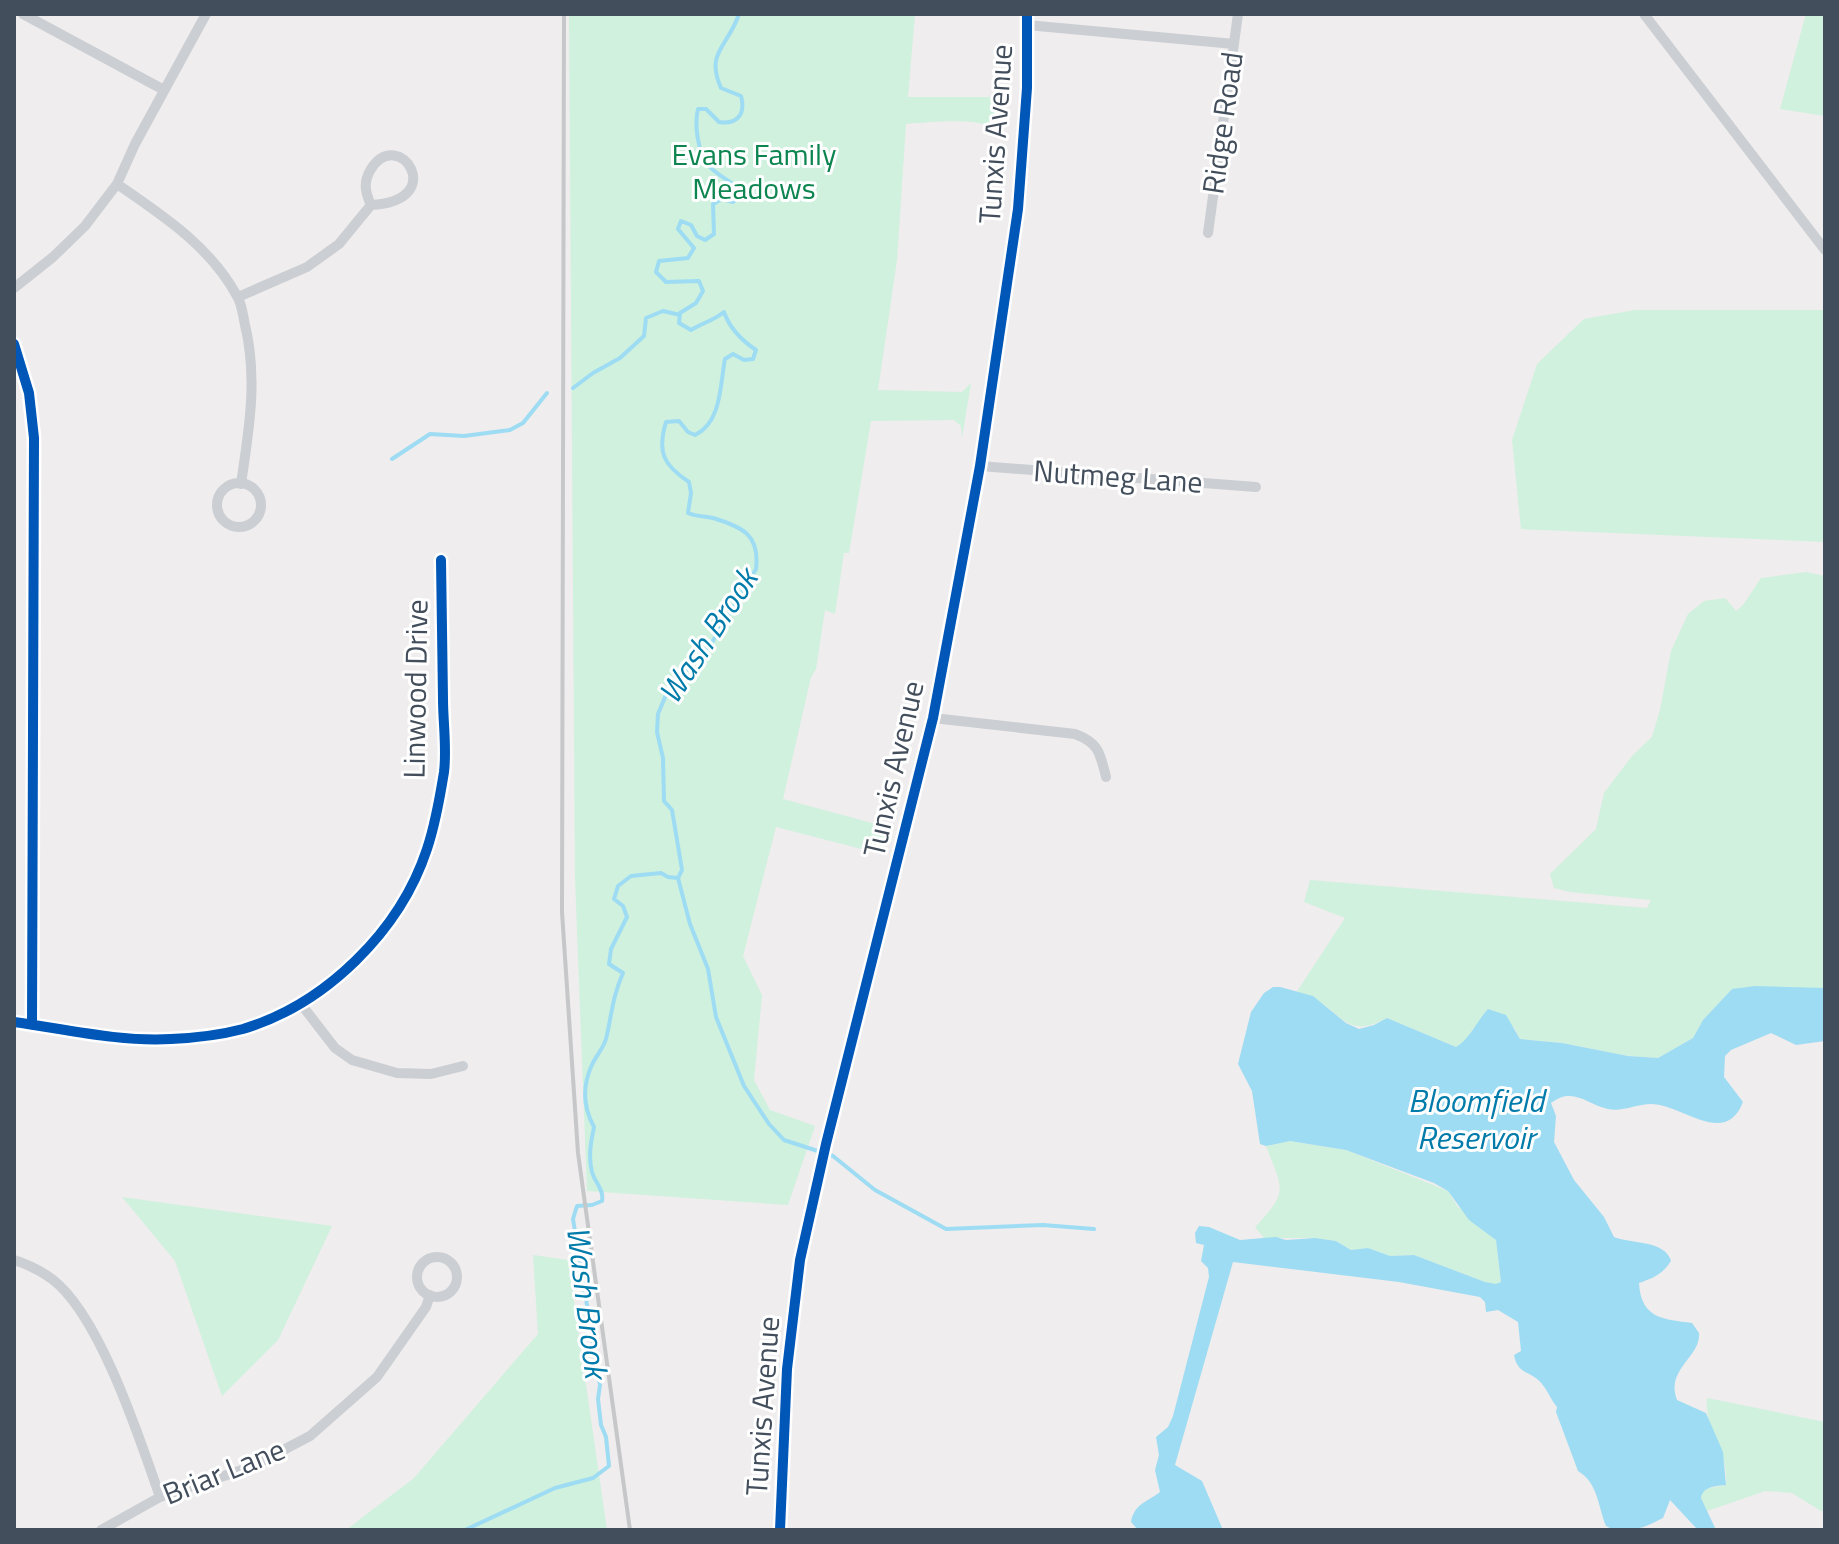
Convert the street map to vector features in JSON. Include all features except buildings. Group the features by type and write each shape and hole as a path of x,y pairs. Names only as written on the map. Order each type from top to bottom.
{"main road":[{"name":"Tunxis Avenue","path":"780,1530 782,1449 792,1313 800,1260 822,1159 933,718 980,466 1018,209 1027,88 1027,20"}],"street":[{"path":"23,14 164,90"},
{"path":"14,288 85,226 117,184 206,14"},
{"name":"Ridge Road","path":"1208,233 1238,14"},
{"path":"1644,14 1825,250"},
{"path":"1027,20 1234,44"},
{"path":"238,297 307,267 339,244 371,205 397,201 411,188 414,176 410,163 404,158 383,158 372,166 365,193 371,205"},
{"path":"117,184 174,223 207,256 238,297 253,370 252,406 241,484"},
{"path":"14,344 29,393 34,438 32,1025"},
{"name":"Nutmeg Lane","path":"980,466 1256,487"},
{"path":"241,484 254,489 261,506 253,521 238,527 224,521 217,504 225,489 241,484"},
{"name":"Linwood Drive","path":"14,1022 117,1037 168,1039 243,1028 301,1004 359,958 383,930 409,889 427,850 444,768 441,560"},
{"path":"933,718 1075,734 1091,740 1100,754 1106,777"},
{"path":"301,1004 335,1048 352,1060 397,1073 431,1074 463,1066"},
{"name":"Briar Lane","path":"432,1257 445,1258 455,1267 455,1286 446,1295 430,1295 418,1284 418,1271 432,1257"},
{"path":"14,1260 53,1279 77,1305 100,1346 130,1413 160,1497"},
{"name":"Briar Lane","path":"101,1530 160,1497 251,1467 310,1436 377,1377 426,1307 430,1295"}],"green space":[{"name":"Evans Family Meadows","path":"569,14 915,14 908,97 994,97 1005,89 1004,133 972,122 906,124 897,260 878,390 962,392 971,383 962,438 961,426 954,420 871,421 849,553 844,553 835,614 825,610 816,669 811,677 783,799 887,827 881,854 776,827 743,956 762,995 754,1080 770,1110 815,1126 788,1205 587,1191 575,878"},
{"path":"1806,14 1825,14 1825,116 1780,109"},
{"path":"1635,310 1825,310 1825,542 1521,529 1512,440 1537,364 1584,319"},
{"path":"1806,572 1825,576 1825,988 1732,989 1703,1020 1693,1038 1658,1058 1520,1039 1514,1027 1473,1029 1465,1042 1456,1047 1387,1018 1371,1025 1349,1024 1323,1004 1296,993 1345,918 1304,902 1310,880 1647,908 1651,900 1554,888 1550,874 1596,829 1604,793 1632,756 1652,737 1671,651 1688,614 1704,601 1725,598 1736,611 1761,578"},
{"path":"1290,1141 1346,1150 1448,1191 1457,1206 1496,1240 1501,1282 1496,1285 1485,1282 1414,1255 1390,1256 1368,1248 1351,1250 1336,1241 1315,1238 1264,1238 1255,1227 1273,1205 1280,1190 1266,1146"},
{"path":"122,1197 332,1226 278,1340 222,1396 175,1261"},
{"path":"533,1255 568,1260 607,1530 346,1530 414,1478 538,1334"},
{"path":"1707,1398 1825,1422 1825,1511 1792,1493 1765,1491 1707,1511 1702,1493 1708,1488 1726,1485 1726,1472 1709,1420"}],"water":[{"name":"Bloomfield Reservoir","path":"1755,986 1825,988 1825,1041 1796,1045 1771,1033 1731,1050 1725,1056 1724,1077 1743,1102 1735,1115 1725,1122 1714,1123 1651,1104 1613,1110 1574,1096 1559,1098 1551,1103 1556,1116 1554,1142 1574,1180 1604,1217 1614,1237 1655,1246 1668,1254 1671,1261 1664,1270 1639,1283 1644,1304 1656,1315 1692,1323 1699,1333 1695,1349 1679,1372 1675,1389 1677,1400 1706,1413 1723,1452 1726,1485 1707,1489 1701,1498 1716,1530 1698,1530 1670,1500 1663,1518 1649,1525 1628,1531 1606,1526 1594,1488 1578,1471 1556,1412 1557,1407 1542,1384 1516,1362 1514,1355 1521,1351 1518,1322 1498,1310 1486,1312 1485,1302 1480,1297 1399,1282 1233,1262 1175,1465 1202,1481 1223,1530 1138,1530 1131,1522 1138,1507 1160,1492 1155,1470 1159,1455 1156,1437 1168,1427 1173,1416 1209,1277 1208,1268 1201,1261 1204,1245 1196,1243 1195,1233 1199,1226 1240,1240 1315,1238 1336,1241 1351,1250 1368,1248 1390,1256 1414,1255 1485,1282 1501,1282 1496,1240 1469,1220 1448,1191 1346,1150 1290,1141 1266,1146 1260,1144 1252,1091 1238,1064 1251,1012 1264,993 1273,987 1280,987 1313,996 1346,1023 1359,1029 1387,1018 1456,1047 1488,1009 1506,1015 1520,1039 1658,1058 1693,1038 1703,1020 1732,989"}],"waterway":[{"name":"Wash Brook","path":"465,1530 555,1488 593,1478 609,1466 598,1399 600,1385 573,1219 577,1206 602,1201 591,1166 594,1127 586,1105 585,1090 591,1067 606,1039 614,998 623,973 609,964 611,949 627,917 623,906 614,899 618,886 631,876 661,873 678,878 682,870 672,810 664,801 658,714 668,690 711,644 756,569 755,548 741,529 724,521 688,513 689,482 673,470 662,450 666,422 679,421 695,435 710,421 718,402 725,359 733,354 744,360 753,359 756,350 737,334 724,312 691,330 679,323 680,313 696,303 703,291 699,281 666,282 656,272 659,261 688,258 694,248 678,229 681,221 691,225 697,236 705,240 714,234 713,204 722,199 733,202 739,197 741,189 705,161 696,123 698,109 706,109 719,122 731,122 741,113 741,96 721,88 716,66 720,50 739,14"},
{"path":"573,388 620,358 644,336 646,318 663,311 680,315"},
{"path":"392,459 430,434 464,436 510,430 523,423 547,393"},
{"path":"678,878 690,924 708,969 716,1017 744,1086 769,1124 784,1140 833,1156 875,1190 946,1229 1043,1225 1094,1229"}],"railway":[{"path":"564,14 562,912 578,1153 630,1530"}],"cycle path":[{"path":"780,1530 787,1369 800,1260 933,718 980,466 1018,209 1027,88 1027,14"},
{"path":"14,344 29,393 34,438 32,1025"},
{"path":"14,1022 132,1039 180,1039 225,1033 274,1017 303,1002 331,983 356,960 399,908 415,879 437,811 445,754 441,560"}]}
